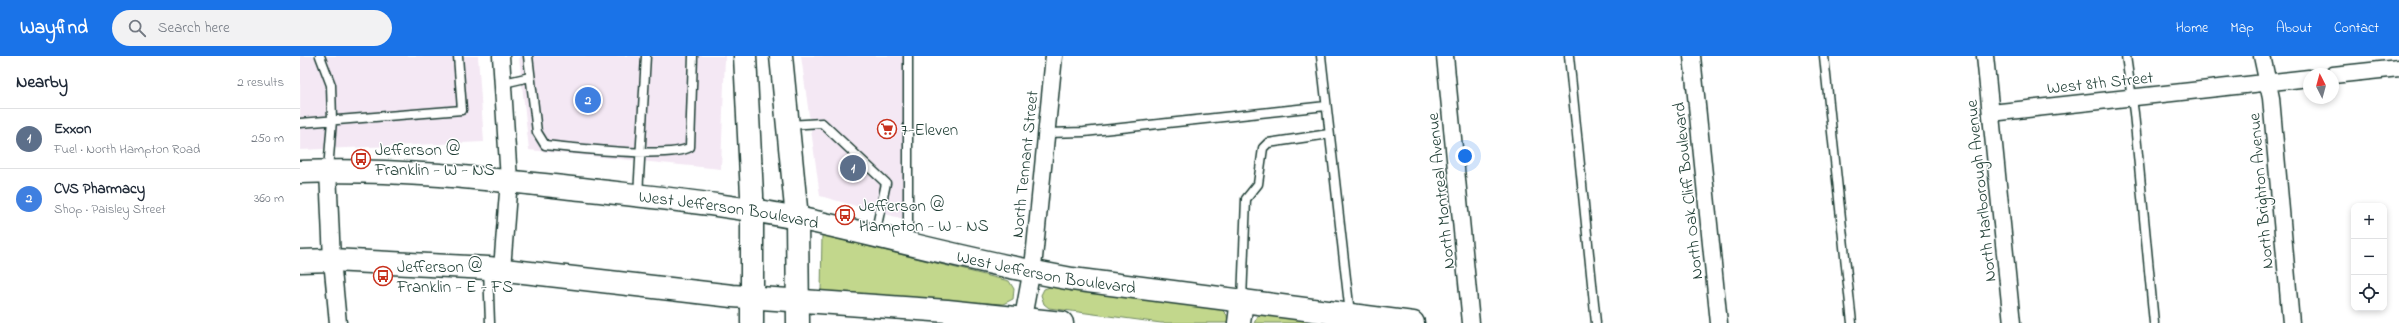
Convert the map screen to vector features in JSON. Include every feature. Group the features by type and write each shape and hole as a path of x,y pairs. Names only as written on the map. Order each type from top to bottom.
{"main road":[{"path":"745,56 751,211 752,323"},
{"path":"781,56 797,218 798,323"},
{"name":"West Jefferson Boulevard","path":"300,172 328,171 433,174 509,180 638,195 797,218 1031,272 1072,279 1413,323"},
{"path":"300,261 332,260 495,268 752,297 1022,321 1062,323"},
{"path":"1239,323 1242,300"}],"street":[{"path":"495,268 509,180 504,82 500,56"},
{"name":"North Tennant Street","path":"1022,321 1031,272 1054,56"},
{"name":"North Montreal Avenue","path":"1445,56 1471,323"},
{"name":"North Oak Cliff Boulevard","path":"1692,56 1719,323"},
{"name":"North Marlborough Avenue","path":"1985,56 2012,323"},
{"name":"North Brighton Avenue","path":"2262,56 2266,82 2271,98 2292,323"},
{"path":"2339,74 2399,68"},
{"name":"West 8th Street","path":"1991,113 2303,79"},
{"path":"328,171 332,260 338,323"}],"lane":[{"path":"320,56 331,85 332,120 328,171"},
{"path":"300,123 462,110 458,56"},
{"path":"528,56 537,132 546,144 641,152 678,152 690,147 693,56"},
{"path":"638,195 646,56"},
{"path":"908,56 908,244"},
{"path":"1321,56 1350,314"},
{"path":"1569,56 1596,323"},
{"path":"1824,56 1852,323"},
{"path":"2126,56 2130,97 2134,113 2154,323"},
{"path":"504,82 530,77"},
{"path":"1047,133 1084,132 1326,106"},
{"path":"788,125 822,123 886,183 875,237"},
{"path":"1242,300 1246,200 1258,184 1263,148 1268,143 1329,134"},
{"path":"490,323 495,268"}],"shaded area":[{"path":"300,56 478,56 484,142 300,150"},
{"path":"519,56 725,56 721,169 529,150"},
{"path":"801,56 908,56 903,219 820,196"}],"green space":[{"path":"822,235 1009,281 1014,289 1013,299 1003,304 821,292"},
{"path":"1053,286 1220,308 1227,315 1228,323 1161,323 1049,308 1044,304 1041,295 1044,289"},
{"path":"1267,315 1332,323 1254,323 1258,316"}],"place":[{"name":"CVS Pharmacy","path":"588,100"},
{"name":"7-Eleven","path":"887,129"},
{"name":"Jefferson @ Franklin - W - NS","path":"361,159"},
{"name":"Exxon","path":"853,168"},
{"name":"Jefferson @ Hampton - W - NS","path":"845,215"},
{"name":"Jefferson @ Franklin - E - FS","path":"383,276"}]}
